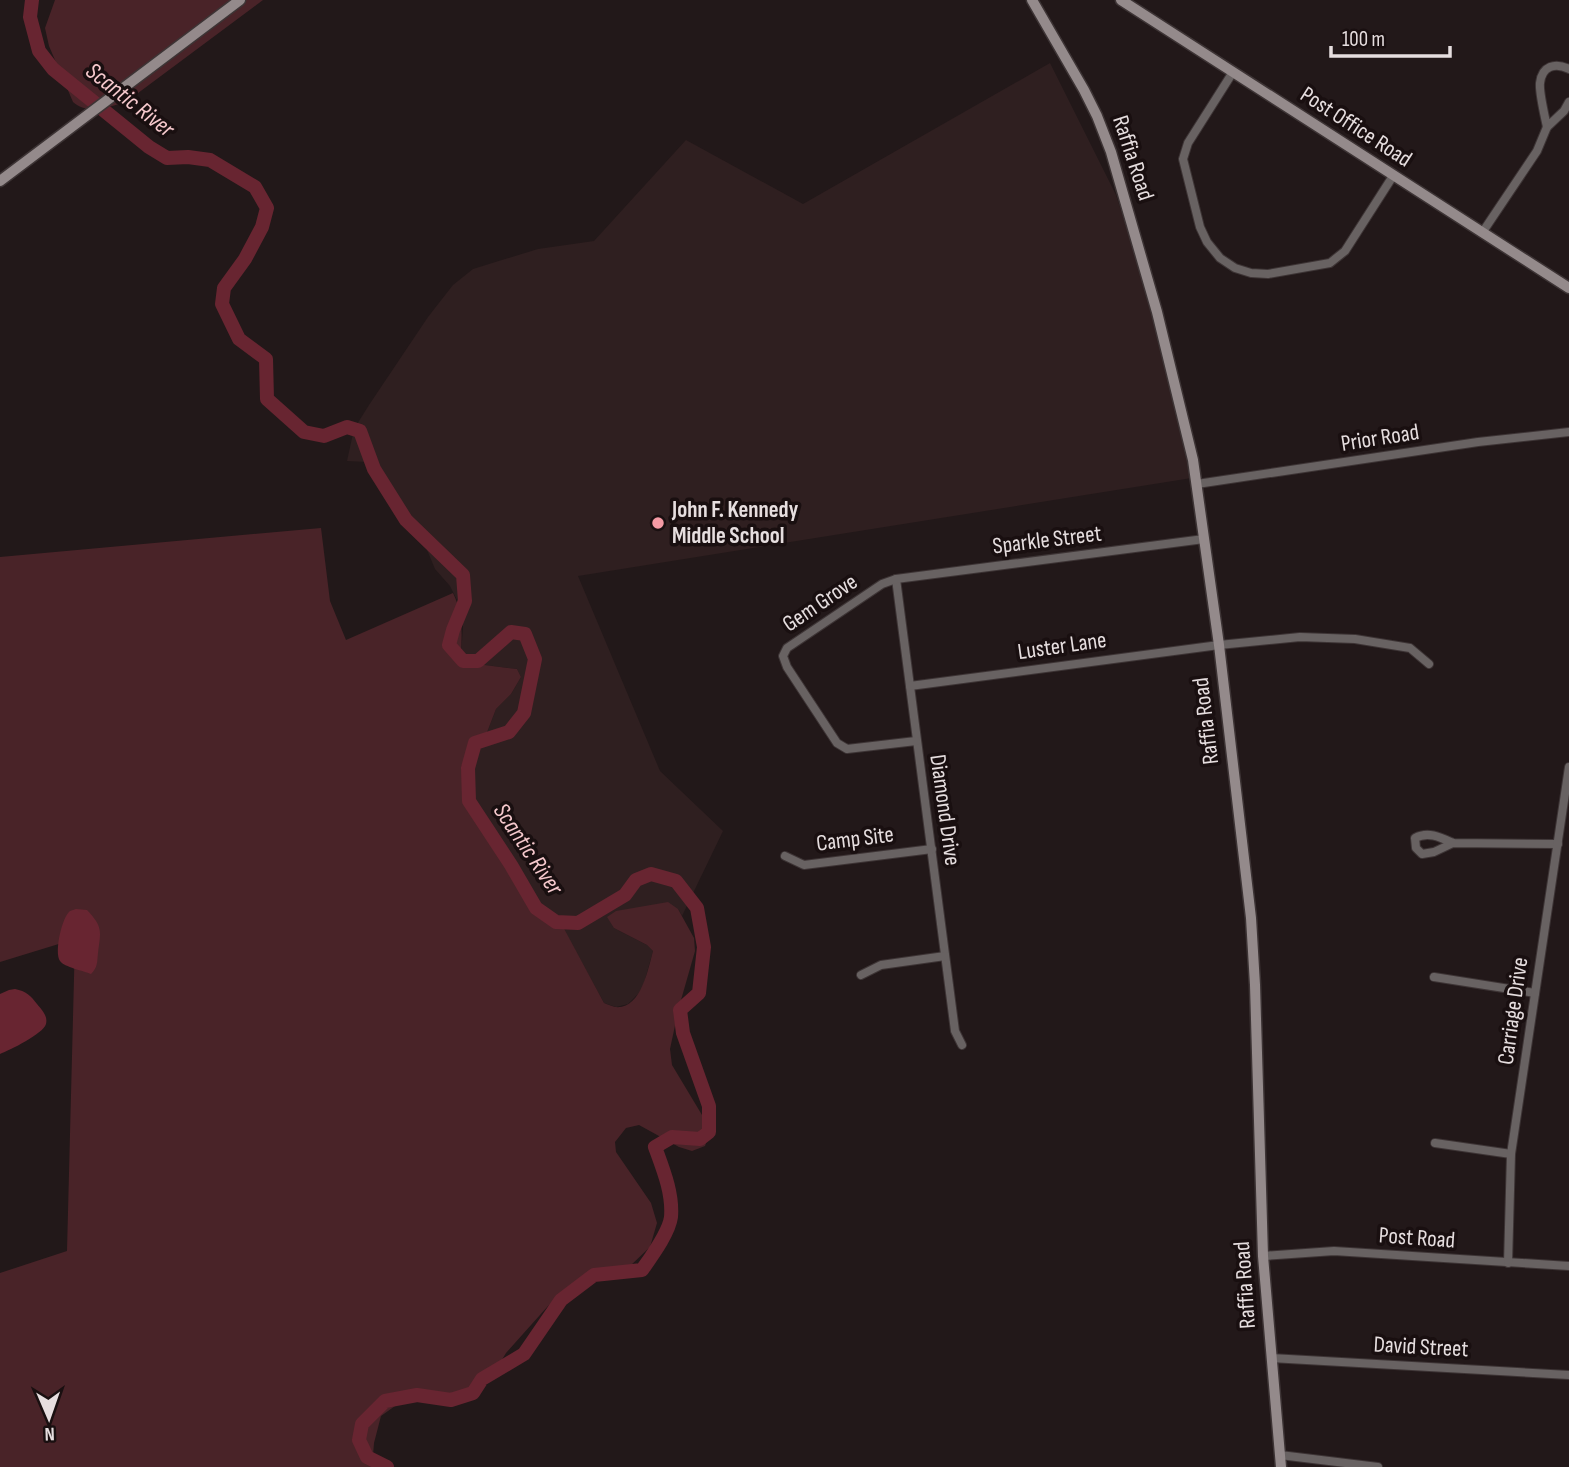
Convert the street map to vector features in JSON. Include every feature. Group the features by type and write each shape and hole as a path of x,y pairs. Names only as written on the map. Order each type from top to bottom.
{"main road":[{"path":"0,181 240,0"},
{"name":"Raffia Road","path":"1032,0 1090,100 1111,152 1178,391 1194,460 1251,918 1263,1256 1280,1461"},
{"name":"Post Office Road","path":"1125,1 1569,288"}],"street":[{"path":"1547,127 1540,83 1544,73 1553,65 1569,69"},
{"path":"1233,72 1188,143 1184,159 1200,227 1207,242 1220,258 1234,268 1268,274 1330,263 1345,251 1393,176"},
{"path":"1482,233 1537,151 1547,127 1564,111 1569,102"},
{"name":"Prior Road","path":"1197,484 1478,442 1569,432"},
{"name":"Sparkle Street","path":"896,579 1204,539"},
{"name":"Diamond Drive","path":"896,579 954,1031 962,1045"},
{"name":"Gem Grove","path":"896,579 882,584 787,648 783,656 787,667 837,743 847,749 916,741"},
{"name":"Luster Lane","path":"910,686 1219,645 1300,637 1355,639 1409,648 1429,664"},
{"name":"Carriage Drive","path":"1508,1263 1511,1154 1569,767"},
{"path":"1453,843 1558,844"},
{"name":"Camp Site","path":"785,856 804,864 932,849"},
{"path":"861,975 881,965 945,956"},
{"path":"1434,977 1535,993"},
{"path":"1435,1143 1511,1154"},
{"name":"Post Road","path":"1263,1256 1334,1251 1569,1266"},
{"name":"David Street","path":"1270,1358 1569,1375"},
{"path":"1280,1461 1378,1467"}],"shaded area":[{"path":"55,0 263,0 126,102 91,109 73,102 49,46 45,28"},
{"name":"John F. Kennedy Middle School","path":"1050,63 1116,195 1138,262 1198,477 578,576 660,771 723,831 682,916 678,909 614,928 647,945 653,951 643,987 638,994 628,1004 616,1007 604,1003 560,923 527,890 524,882 503,863 482,830 463,781 461,767 467,755 481,748 496,709 511,694 521,677 517,669 469,663 461,654 463,627 459,604 450,586 435,569 425,545 391,502 388,491 374,468 367,462 347,461 354,429 428,317 453,285 473,269 538,249 594,241 686,140 803,204"},
{"path":"321,528 330,601 346,640 453,593 462,630 461,654 469,663 517,669 521,677 511,694 496,709 481,748 467,755 461,767 463,781 482,830 503,863 561,923 604,1003 615,1007 631,1002 642,987 653,951 647,945 614,928 607,917 616,911 668,902 678,909 694,938 695,951 670,1049 672,1065 705,1120 709,1135 705,1146 692,1151 679,1147 639,1125 626,1128 615,1142 616,1152 651,1203 657,1223 650,1247 630,1266 571,1287 548,1306 482,1385 460,1394 424,1395 395,1406 381,1416 374,1443 372,1467 0,1467 0,1273 67,1251 75,939 0,962 0,557"},
{"path":"87,910 100,930 97,964 91,974 66,965 58,957 58,943 64,920 70,911"},
{"path":"15,989 33,999 44,1013 46,1024 33,1037 0,1054 0,994"}],"waterway":[{"name":"Scantic River","path":"32,0 30,17 39,51 53,69 149,147 167,158 210,160 255,187 267,208 262,227 245,259 224,288 222,304 239,339 266,359 267,399 304,432 324,436 347,427 360,431 374,469 406,520 463,575 465,601 449,645 463,661 478,661 511,632 525,634 535,659 524,713 509,732 475,743 468,768 469,801 536,908 556,922 578,923 625,895 636,880 651,874 676,881 697,908 704,947 699,993 680,1010 683,1033 709,1106 709,1132 700,1139 672,1137 655,1147 667,1181 671,1217 655,1252 642,1270 594,1275 561,1300 524,1354 482,1379 473,1393 451,1400 417,1395 385,1401 362,1424 359,1440 367,1457 387,1467"}],"place":[{"name":"John F. Kennedy Middle School","path":"658,523"}]}
